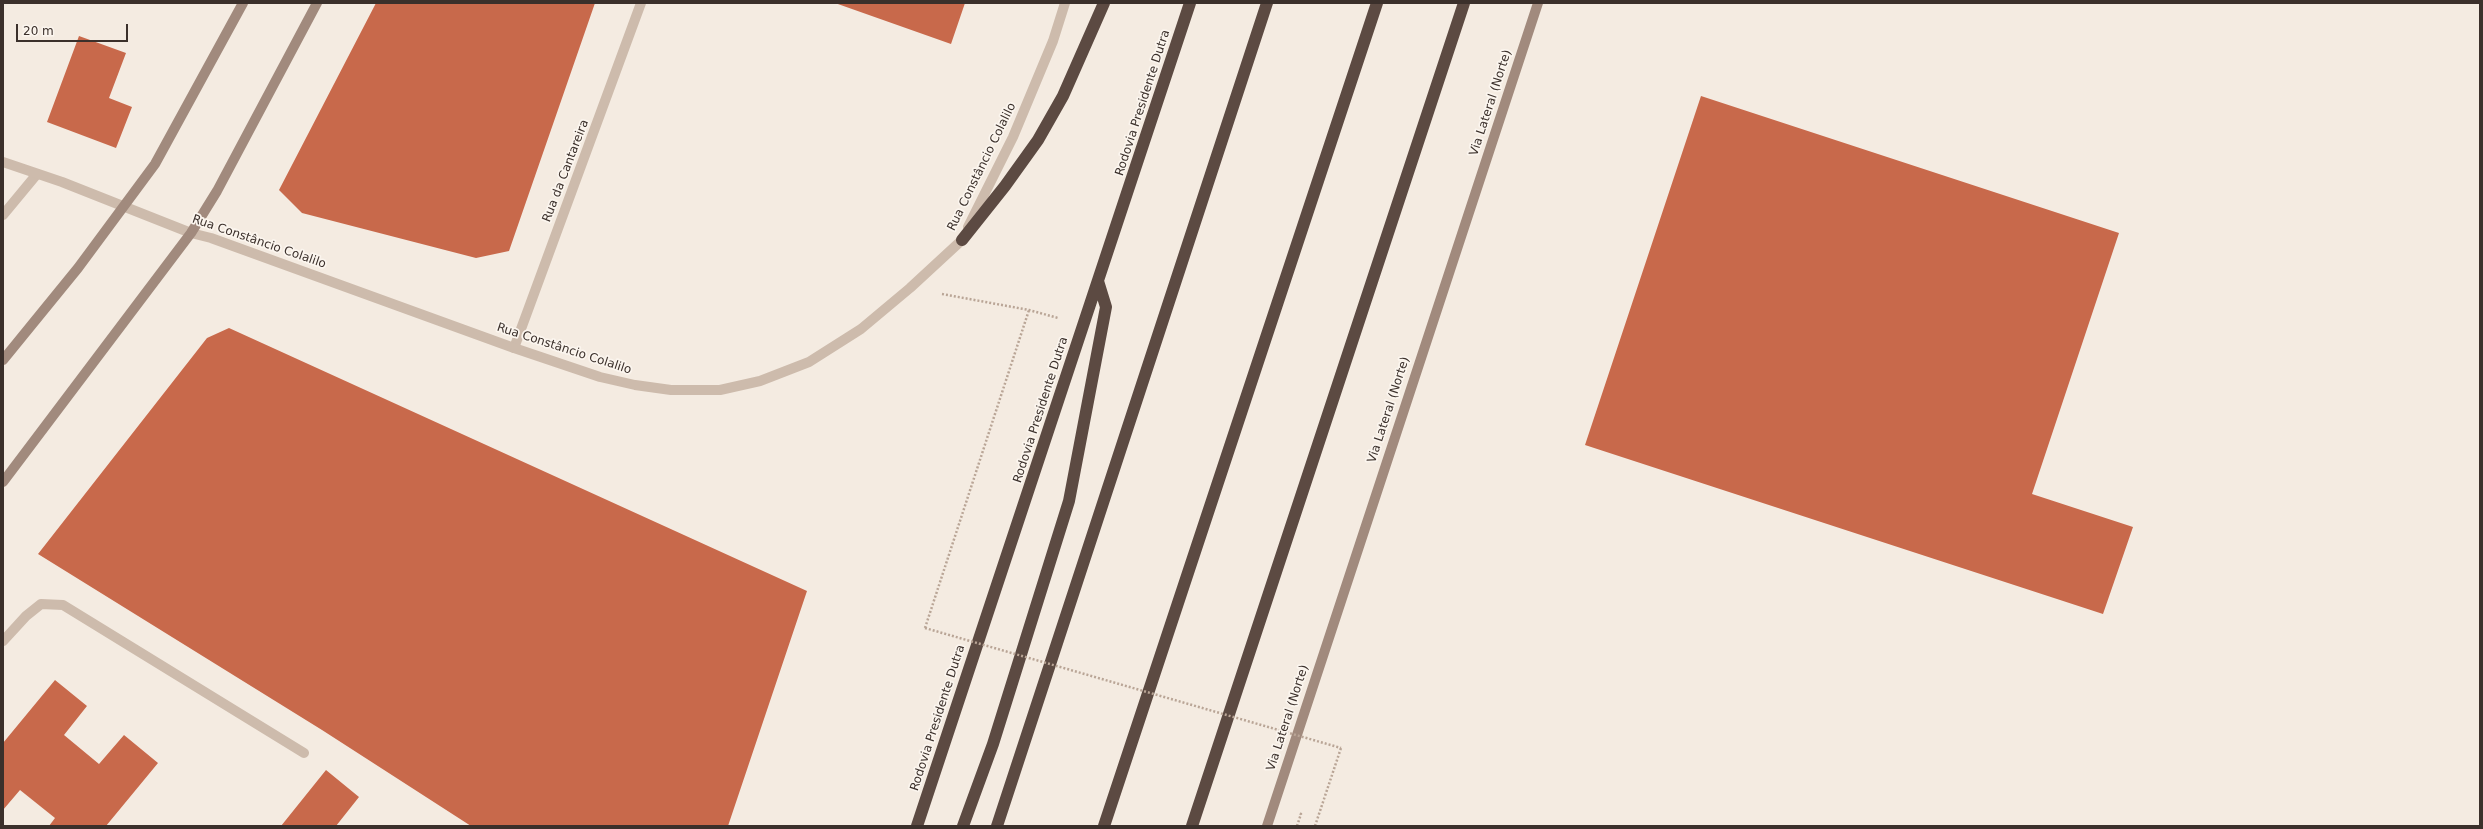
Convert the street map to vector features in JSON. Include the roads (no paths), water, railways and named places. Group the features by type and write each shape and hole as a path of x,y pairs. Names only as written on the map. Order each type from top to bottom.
{"highway":[{"path":"962,240 1005,186 1038,140 1063,96 1104,3"},
{"name":"Rodovia Presidente Dutra","path":"917,826 1190,3"},
{"path":"997,826 1267,3"},
{"path":"1104,826 1377,3"},
{"path":"1192,826 1464,3"},
{"path":"963,826 996,737 1068,501 1106,307 1098,281"}],"main road":[{"path":"3,360 78,268 155,164 243,3"},
{"path":"3,482 191,233 217,191 317,3"},
{"name":"Via Lateral (Norte)","path":"1267,826 1538,3"}],"street":[{"name":"Rua da Cantareira","path":"514,348 641,3"},
{"name":"Rua Constâncio Colalilo","path":"3,162 125,206 191,233 212,238 514,348 600,377 635,385 672,390 720,390 760,381 809,362 861,329 910,288 962,240 1013,137 1053,41 1065,3"},
{"path":"3,215 37,174"},
{"path":"3,641 26,616 41,604 63,605 304,753"}]}
